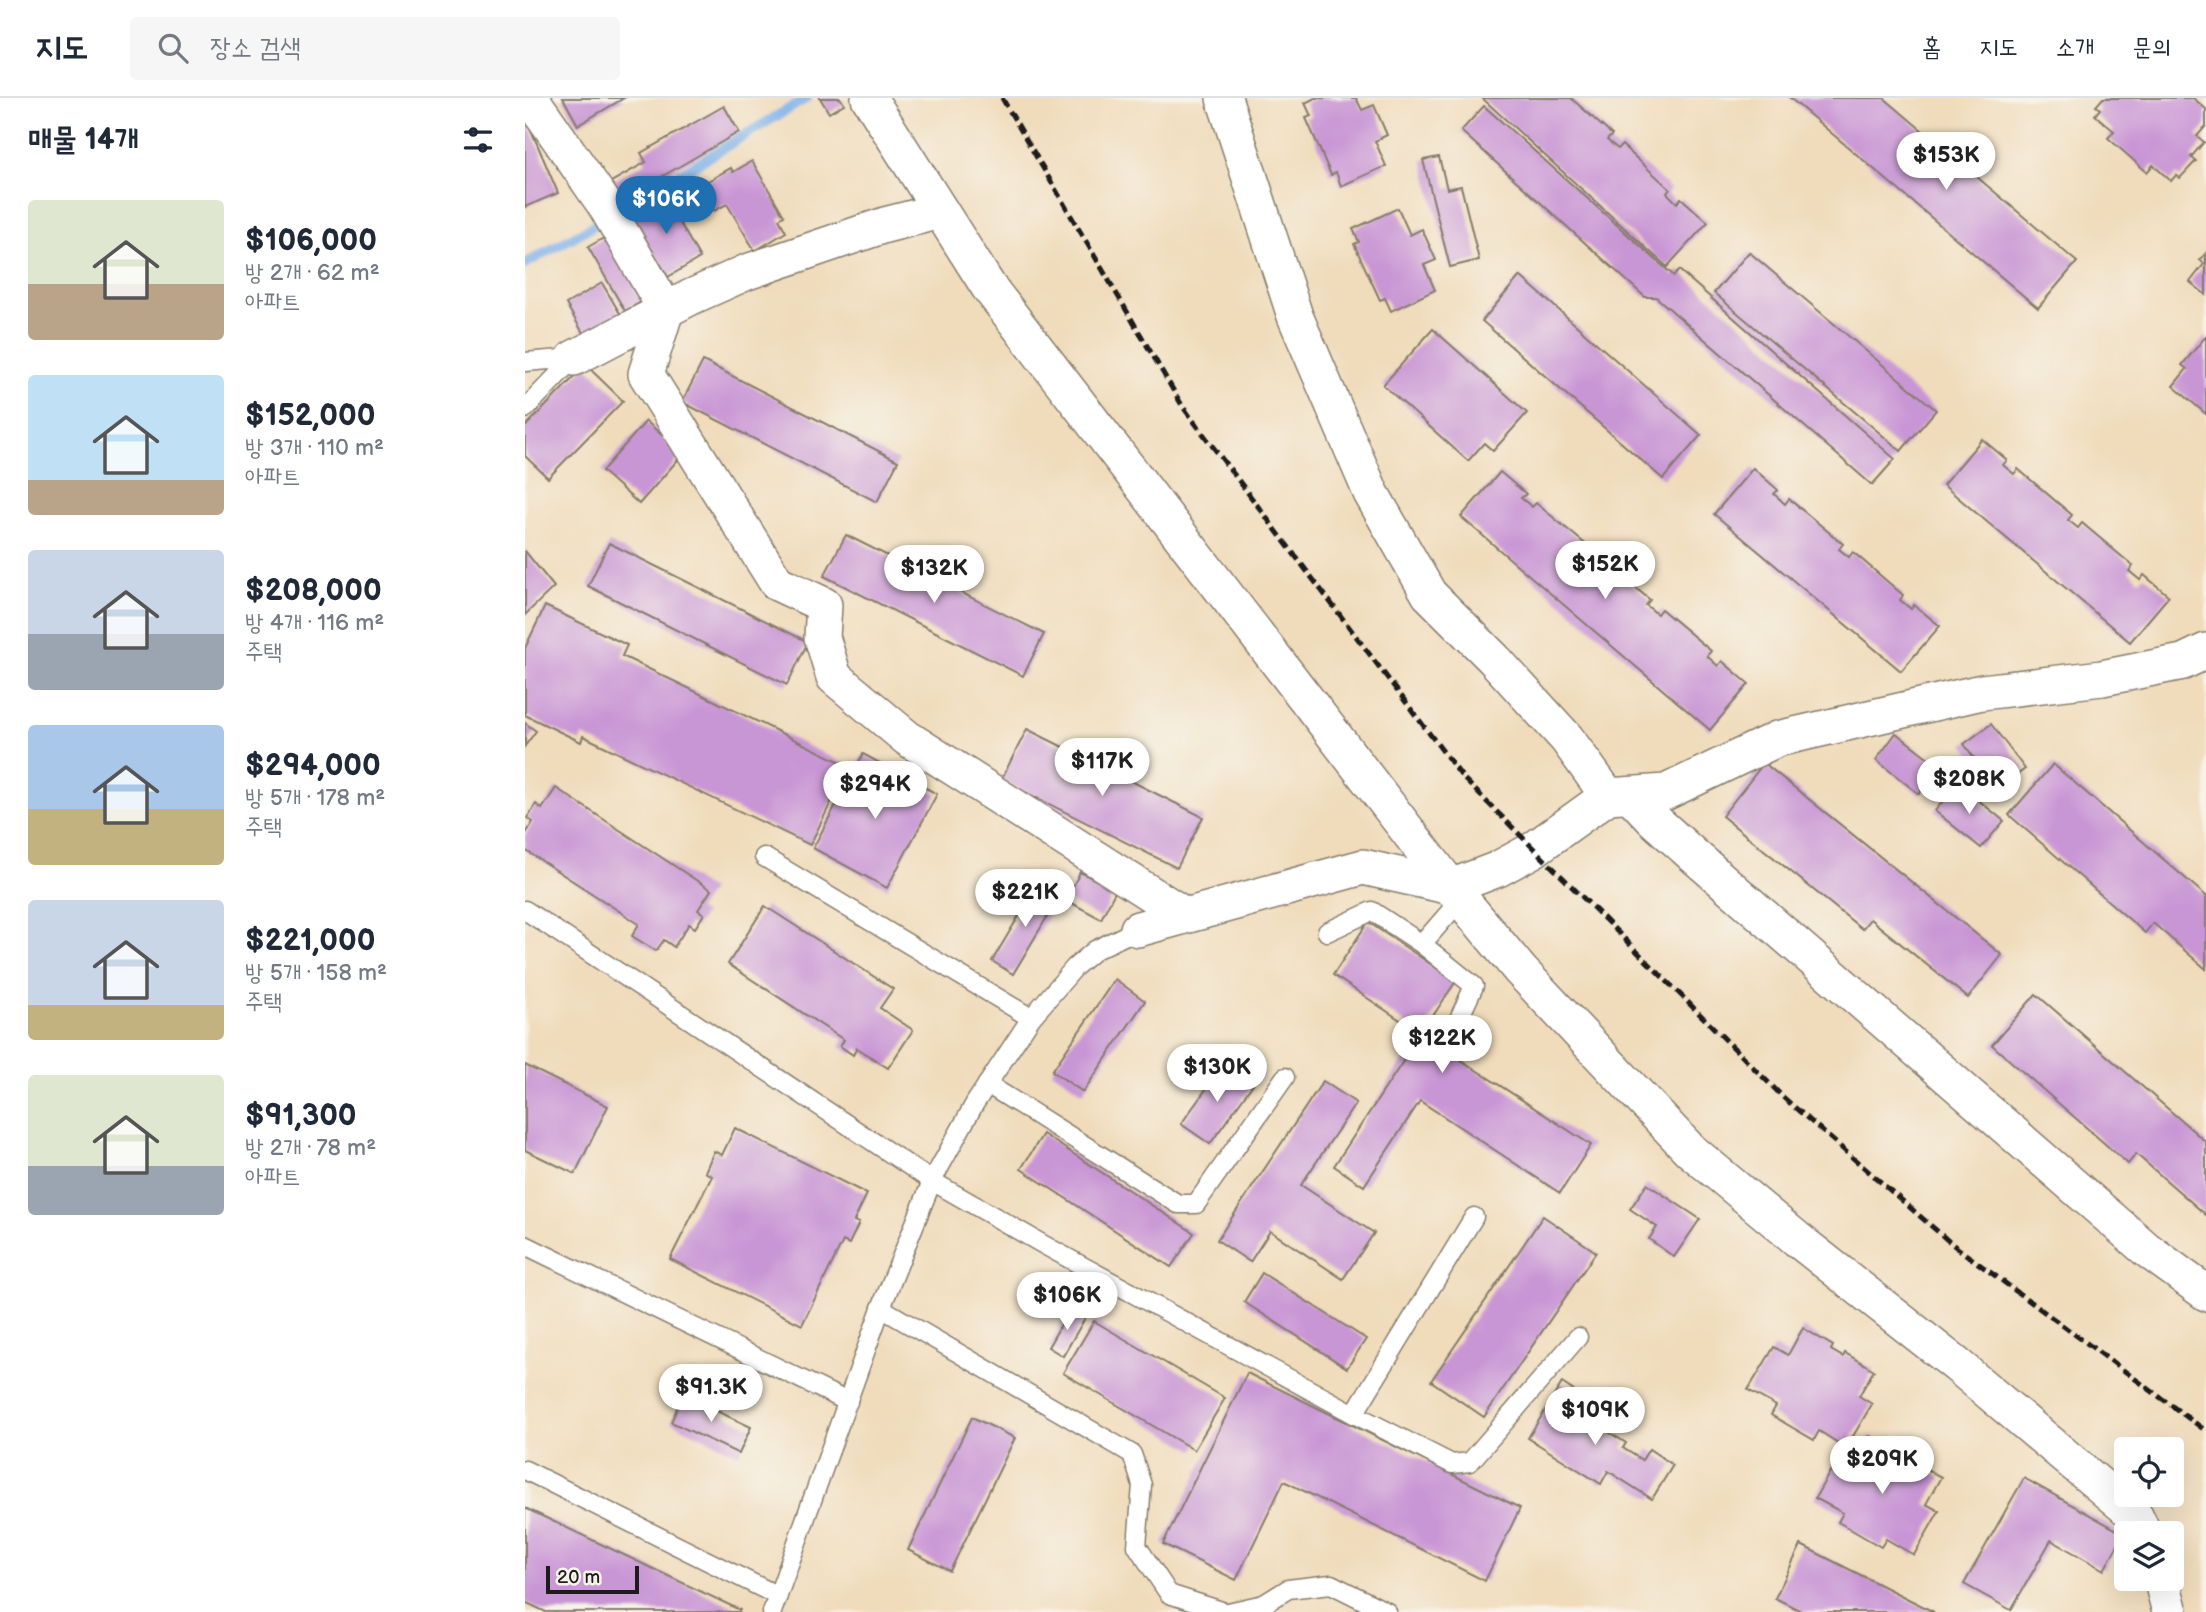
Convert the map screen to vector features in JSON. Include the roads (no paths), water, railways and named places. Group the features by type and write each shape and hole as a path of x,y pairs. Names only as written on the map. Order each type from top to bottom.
{"street":[{"path":"531,98 605,205 666,310 646,374 778,583 824,605 822,637 834,677 907,738 1184,915"},
{"path":"869,98 988,286 1456,893 1520,970 1690,1150 1957,1366 2135,1515 2138,1521"},
{"path":"1224,98 1295,316 1371,493 1429,594 1494,659 1619,795 1682,845 2146,1249 2206,1293"},
{"path":"574,358 747,272 885,225 940,211"},
{"path":"1138,929 1363,867 1456,893 1533,850 1619,795 1666,792 1777,738 1982,692 2102,678 2169,665 2183,662 2206,651"},
{"path":"2164,1591 2170,1612"}],"lane":[{"path":"525,362 574,358"},
{"path":"525,409 574,358"},
{"path":"764,857 1031,1018"},
{"path":"1422,944 1456,893"},
{"path":"525,910 932,1181 1354,1414 1452,1464 1470,1462 1578,1337"},
{"path":"1327,932 1372,911 1422,944 1474,986 1457,1023"},
{"path":"525,1470 775,1604 881,1308 932,1181 987,1084 1031,1018 1075,967 1095,950 1138,929"},
{"path":"987,1084 1178,1204 1196,1204 1285,1077"},
{"path":"1354,1414 1474,1217"},
{"path":"525,1245 848,1402"},
{"path":"881,1308 1132,1454 1142,1485 1137,1546 1169,1594 1226,1612 1263,1604 1288,1589 1331,1584 1387,1612"}],"waterway":[{"path":"618,211 807,98"},
{"path":"525,264 600,222"}],"railway":[{"path":"1002,98 1183,407 1463,778 1784,1098 1952,1244 2206,1431"}]}
